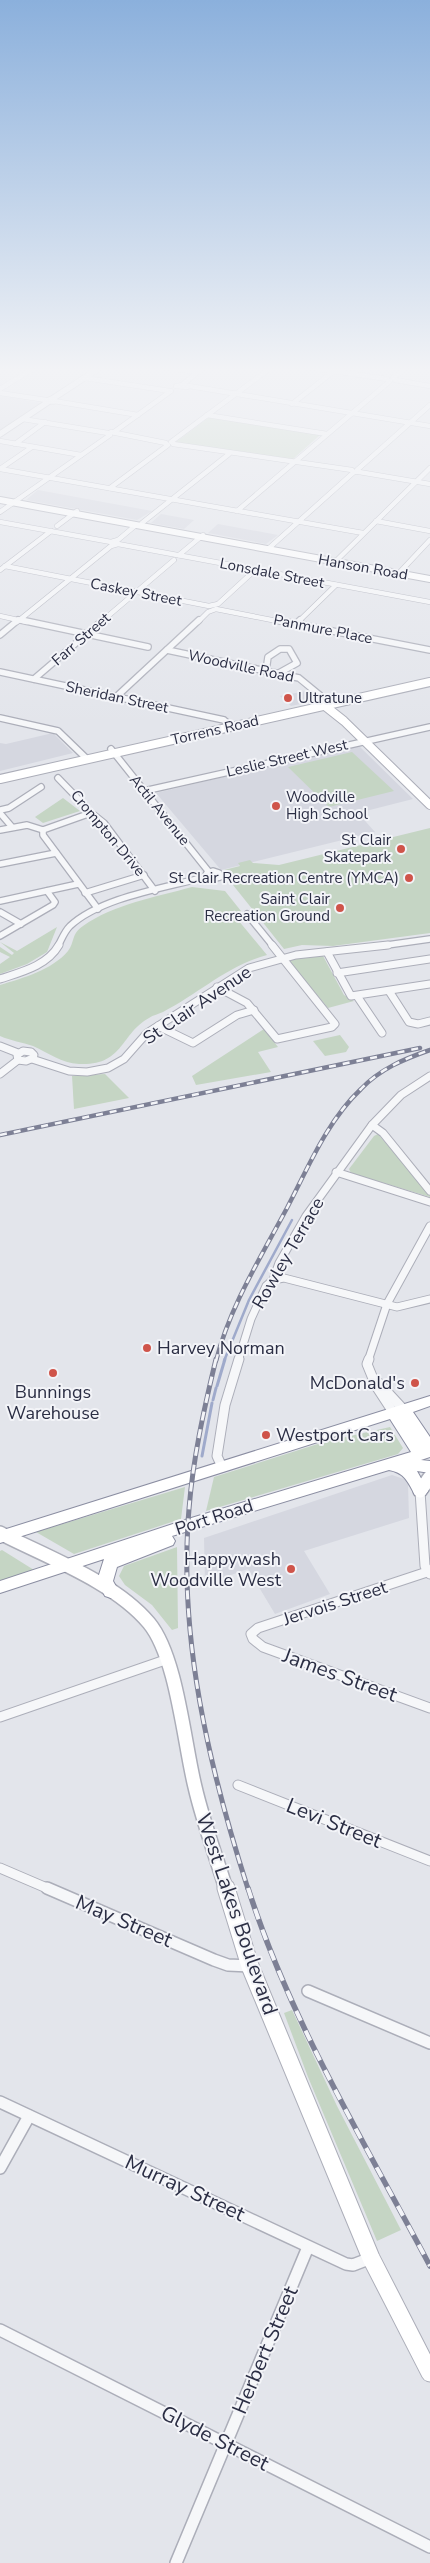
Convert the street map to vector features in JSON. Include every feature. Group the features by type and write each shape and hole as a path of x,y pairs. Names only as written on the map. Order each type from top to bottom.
{"highway":[{"path":"4,1539 430,1401"},
{"path":"384,1464 428,1457 398,1411"},
{"path":"384,1464 407,1470 416,1478 420,1491"},
{"name":"Port Road","path":"0,1587 384,1464"},
{"path":"111,1592 105,1580 110,1562 292,1500 295,1492"}],"main road":[{"name":"Hanson Road","path":"0,499 430,578"},
{"name":"Torrens Road","path":"5,775 327,705 430,678"},
{"name":"Torrens Road","path":"230,725 430,682"},
{"name":"Woodville Road","path":"327,705 430,805"},
{"path":"420,1491 430,1477"},
{"name":"West Lakes Boulevard","path":"4,1539 64,1566 111,1592 147,1621 162,1644 168,1659 194,1789 250,1966 371,2258 430,2373"}],"street":[{"path":"0,512 38,487"},
{"path":"102,487 363,533"},
{"path":"0,522 113,542 188,487"},
{"path":"237,511 266,487"},
{"path":"269,548 338,487"},
{"path":"336,560 410,487"},
{"path":"58,526 75,513"},
{"path":"376,521 430,530"},
{"path":"0,570 51,532"},
{"path":"179,555 202,536"},
{"path":"400,572 430,540"},
{"name":"Lonsdale Street","path":"70,579 114,544 430,602"},
{"name":"Farr Street","path":"34,680 174,560"},
{"name":"Caskey Street","path":"5,566 213,606 255,570"},
{"path":"0,635 70,579"},
{"path":"297,624 336,585"},
{"name":"Panmure Place","path":"167,650 208,612 216,609 430,650"},
{"path":"0,616 148,647"},
{"path":"266,671 267,659 271,655 282,649 291,650 297,662 279,673"},
{"path":"116,697 167,650"},
{"name":"Woodville Road","path":"167,650 299,678 313,689 327,705"},
{"name":"Sheridan Street","path":"0,672 116,697 230,725"},
{"path":"0,718 58,732 86,757"},
{"name":"Leslie Street West","path":"144,791 430,727"},
{"name":"Actil Avenue","path":"112,751 207,874 155,891"},
{"name":"Crompton Drive","path":"58,778 87,808 88,814 94,815 104,824 155,891"},
{"path":"12,827 0,812 41,787"},
{"path":"0,830 27,825 43,830 88,814"},
{"path":"43,830 42,835 98,909"},
{"path":"0,864 56,853"},
{"path":"85,893 144,875"},
{"path":"0,901 78,884"},
{"path":"0,936 53,906 55,902 47,891"},
{"path":"0,979 33,967 52,955 69,927 98,909 155,891"},
{"path":"0,912 21,924"},
{"path":"217,988 244,1000 254,1010 274,1038 279,1040 334,1025 335,1022 247,914"},
{"name":"St Clair Avenue","path":"18,1056 31,1052 34,1055 32,1059 69,1071 87,1072 108,1068 124,1059 147,1033 249,968 282,958 430,939"},
{"path":"327,952 348,992 357,996 382,1033"},
{"path":"337,973 430,959"},
{"path":"357,996 429,986"},
{"path":"389,991 409,1022 418,1024 430,1022"},
{"path":"158,1026 193,1043 237,1015 254,1010"},
{"path":"0,1046 18,1056 0,1074"},
{"name":"Rowley Terrace","path":"222,1467 217,1456 225,1405 252,1319 266,1286 272,1280 279,1263 306,1216 336,1172 372,1125 401,1095 430,1076"},
{"path":"372,1125 383,1133 430,1191"},
{"path":"336,1172 430,1202"},
{"path":"398,1411 375,1382 367,1364 387,1304 430,1226"},
{"path":"272,1280 284,1278 397,1307 430,1299"},
{"path":"420,1491 428,1573"},
{"name":"Jervois Street","path":"253,1639 251,1634 258,1628 428,1573"},
{"name":"James Street","path":"253,1639 264,1647 430,1708"},
{"path":"0,1717 168,1659"},
{"name":"Levi Street","path":"238,1786 430,1862"},
{"name":"May Street","path":"0,1868 214,1960 228,1965 250,1966"},
{"path":"308,1991 430,2043"},
{"name":"Murray Street","path":"0,2102 346,2264 352,2265 371,2258"},
{"path":"0,2168 29,2116"},
{"name":"Herbert Street","path":"176,2563 308,2247"},
{"name":"Glyde Street","path":"0,2330 430,2547"}],"shaded area":[{"path":"38,490 152,511 137,520 26,500"},
{"path":"161,514 194,520 184,529 151,523"},
{"path":"218,524 278,535 266,544 208,533"},
{"path":"306,691 312,698 310,702 291,706 280,696"},
{"path":"53,733 73,753 0,771 0,743 6,744"},
{"name":"Woodville High School","path":"358,745 413,799 358,813 375,832 221,870 156,793"},
{"path":"392,1475 404,1479 408,1484 409,1518 304,1551 330,1594 275,1614 248,1569 205,1584 204,1538"}],"green space":[{"path":"352,752 394,791 329,807 288,767"},
{"path":"63,798 80,811 43,823 35,817"},
{"name":"Saint Clair Recreation Ground","path":"430,828 430,933 333,946 302,945 284,949 233,885 236,884 224,870 240,866 238,863 250,860 253,863 279,865"},
{"path":"192,887 225,891 241,911 238,920 267,955 238,966 176,1005 151,1017 132,1032 120,1048 105,1060 94,1063 73,1063 61,1060 33,1046 0,1036 0,985 37,972 54,963 68,951 79,929 95,918 136,902"},
{"path":"57,927 47,952 27,964 0,974 0,964 10,957 0,952 0,947 12,955 14,953 0,942 17,951"},
{"path":"322,954 344,995 354,1001 328,1008 287,959"},
{"path":"264,1029 278,1047 258,1052 271,1072 196,1085 192,1076"},
{"path":"340,1035 349,1047 346,1052 325,1056 313,1041"},
{"path":"105,1074 129,1098 74,1109 72,1076"},
{"path":"378,1134 430,1197 351,1173 349,1169 374,1136"},
{"path":"390,1427 403,1448 398,1454 206,1511 214,1477 324,1442"},
{"path":"185,1487 181,1519 74,1554 36,1532"},
{"path":"177,1547 178,1628 172,1630 152,1605 125,1585 119,1576 124,1566"},
{"path":"2,1550 34,1570 0,1581 0,1551"},
{"path":"292,2010 337,2106 401,2230 377,2241 308,2077 284,2013"}],"waterway":[{"path":"224,1361 249,1300 292,1220"},
{"path":"217,1386 225,1359"},
{"path":"213,1400 216,1388"},
{"path":"202,1456 212,1403"}],"railway":[{"path":"0,1135 420,1048"},
{"path":"216,1361 229,1321 247,1282 319,1146 338,1115 368,1082 384,1070 430,1050"},
{"path":"216,1359 193,1471 187,1557 188,1606 200,1702 209,1749 248,1889"},
{"path":"248,1888 265,1937 307,2034 330,2081 430,2266"}],"place":[{"name":"Ultratune","path":"288,698"},
{"name":"Woodville High School","path":"276,806"},
{"name":"St Clair Skatepark","path":"401,849"},
{"name":"St Clair Recreation Centre (YMCA)","path":"409,878"},
{"name":"Saint Clair Recreation Ground","path":"340,908"},
{"name":"Harvey Norman","path":"147,1348"},
{"name":"Bunnings Warehouse","path":"53,1373"},
{"name":"McDonald's","path":"415,1383"},
{"name":"Westport Cars","path":"266,1435"},
{"name":"Happywash Woodville West","path":"291,1569"}]}
